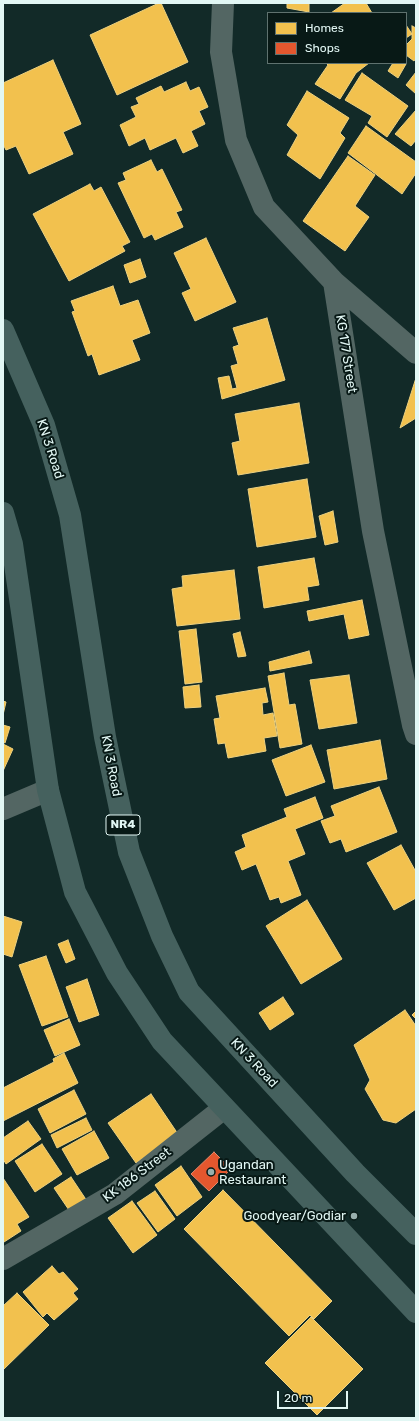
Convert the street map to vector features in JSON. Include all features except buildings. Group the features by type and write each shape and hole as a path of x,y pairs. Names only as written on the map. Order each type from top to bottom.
{"highway":[{"name":"KN 3 Road","path":"3,330 44,425 70,515 105,737 129,852 162,936 189,992 355,1173 416,1234"},
{"path":"3,513 12,544 48,790 76,892 117,973 162,1041 416,1312"}],"street":[{"path":"223,3 221,52 236,140 264,207 334,282 416,353"},
{"name":"KG 177 Street","path":"334,282 373,531 416,734"},
{"path":"3,809 48,790"},
{"name":"KK 186 Street","path":"3,1259 115,1194 224,1108"}],"place":[{"name":"Ugandan Restaurant","path":"211,1172"},
{"name":"Goodyear/Godiar","path":"354,1216"}]}
